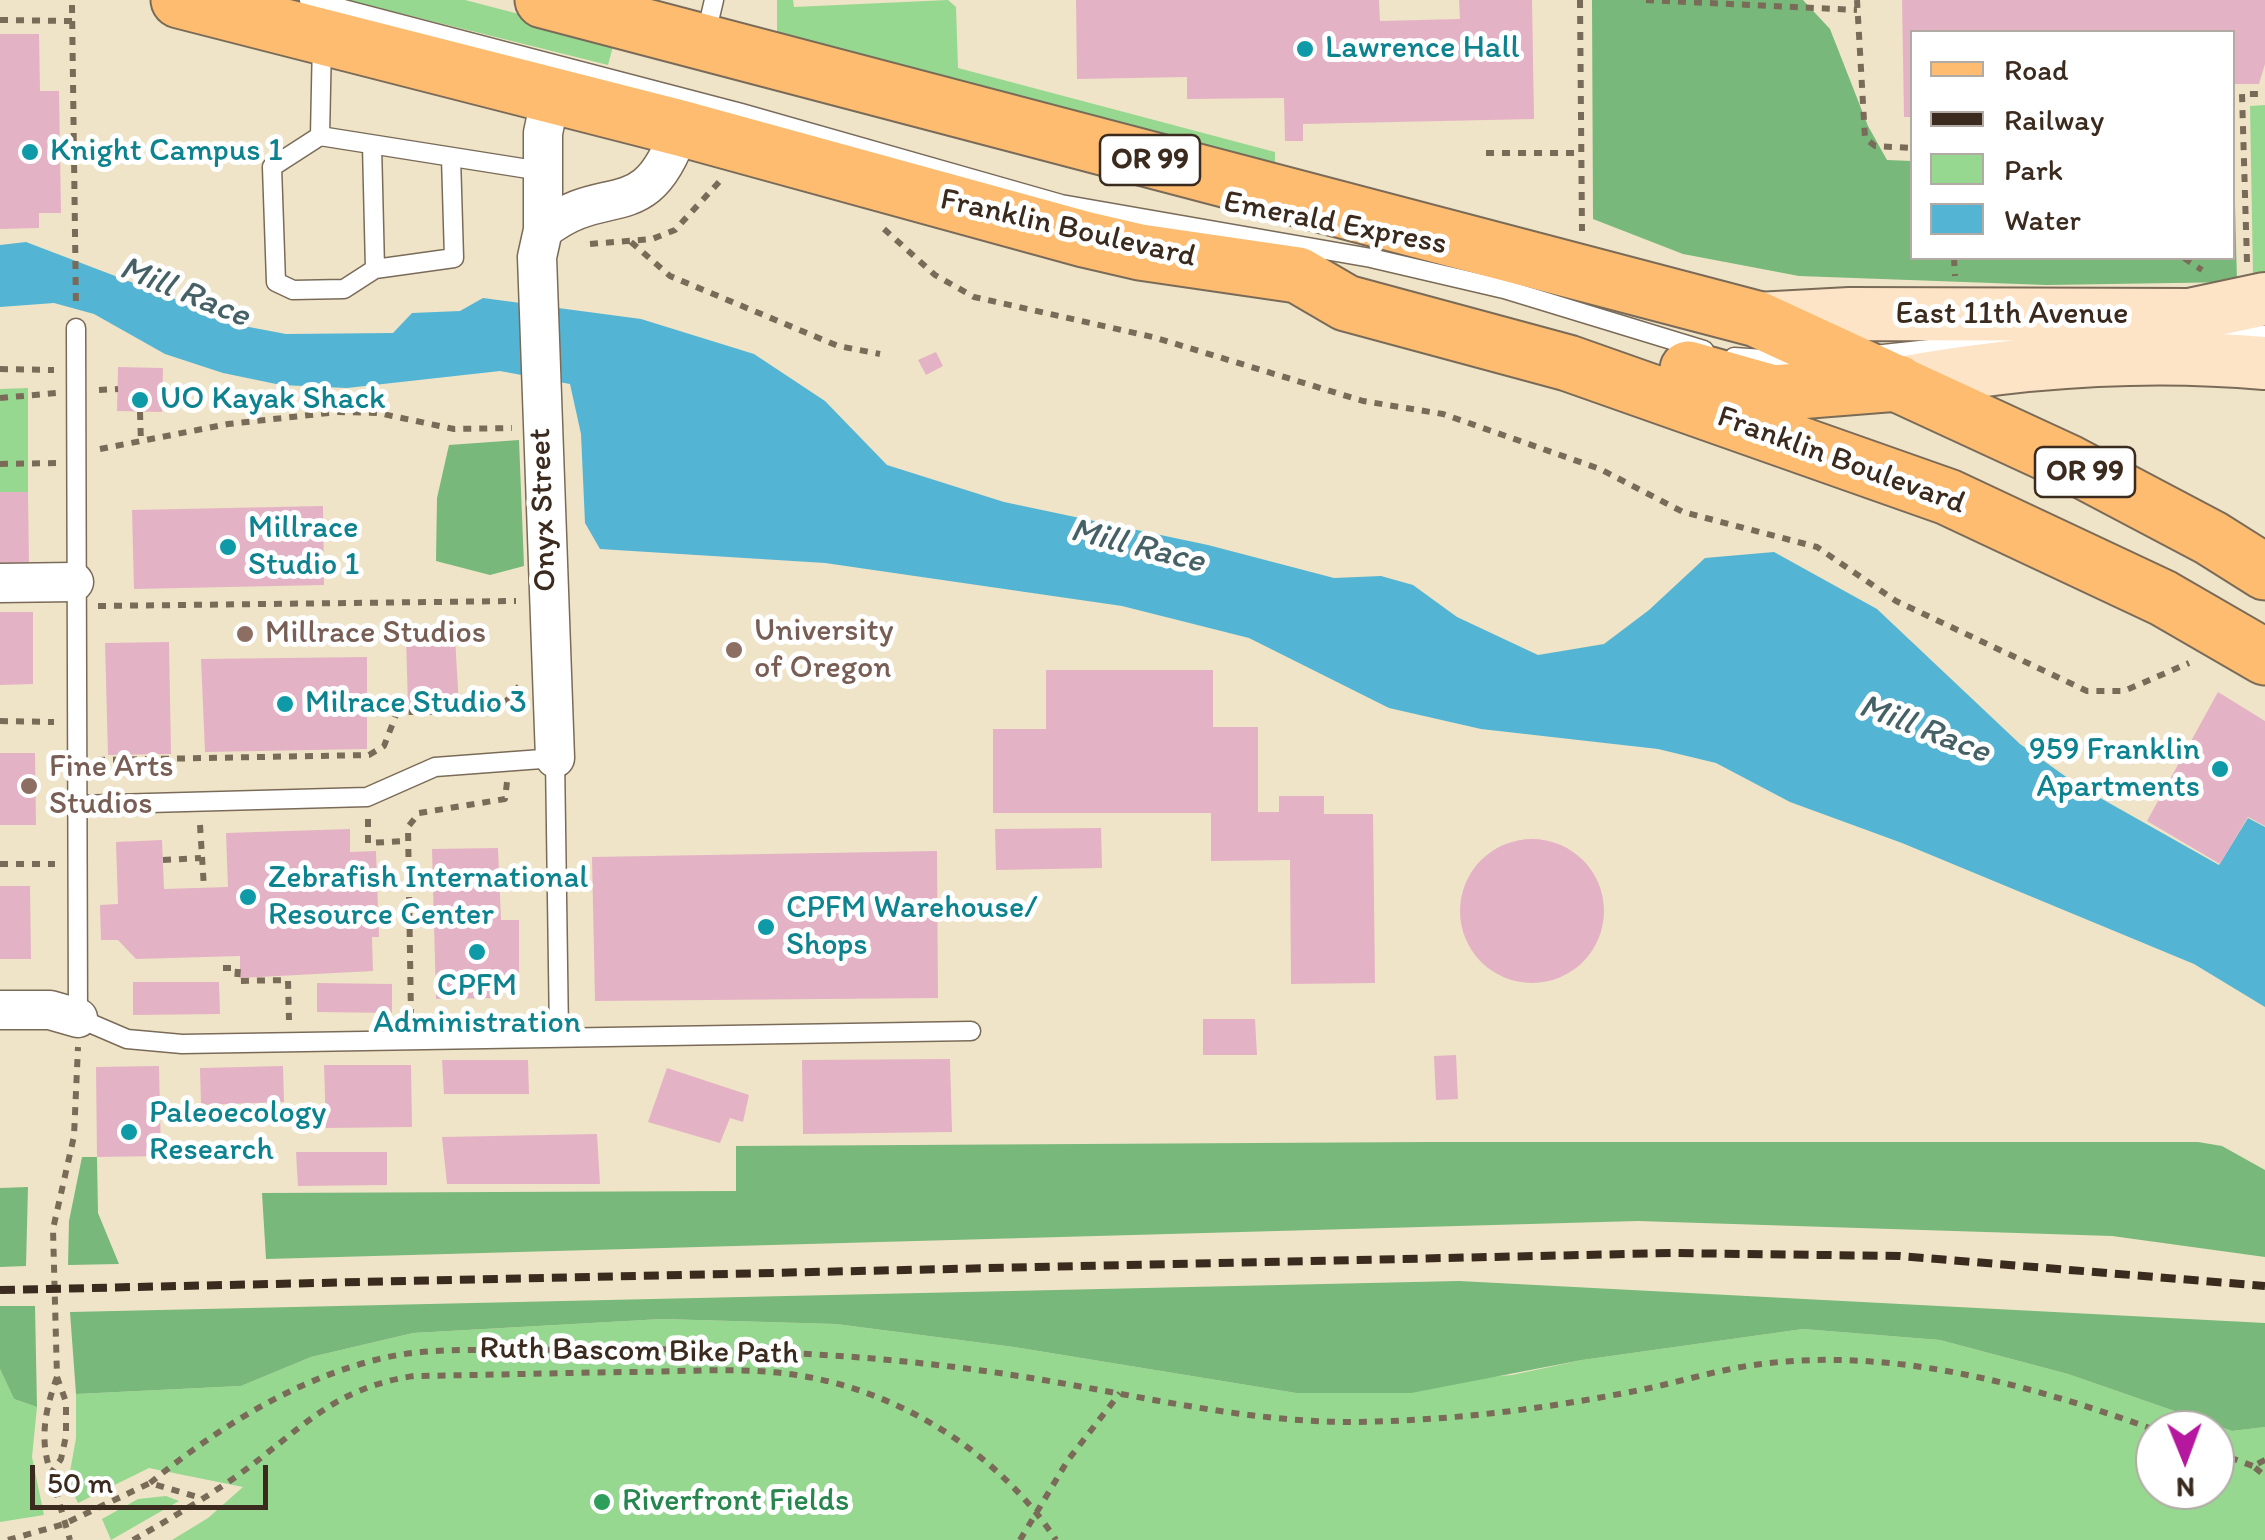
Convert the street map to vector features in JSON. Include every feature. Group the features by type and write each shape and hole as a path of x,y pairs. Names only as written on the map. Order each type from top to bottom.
{"main road":[{"name":"Franklin Boulevard","path":"179,0 316,18 551,95 684,114 1103,243 1298,275 1346,303 1568,362 1948,498 2163,598 2265,657"},
{"name":"OR 99","path":"543,0 709,22 1757,319 2069,463 2212,538 2265,572"},
{"path":"684,114 709,22"},
{"path":"1298,275 1360,277 1527,317 1774,393 1900,382"},
{"name":"East 11th Avenue","path":"1757,319 1850,314 2190,315 2259,326"},
{"name":"East 11th Avenue","path":"1900,382 2063,360 2206,358 2259,326"}],"street":[{"name":"Onyx Street","path":"551,95 541,171 540,407 555,774"},
{"path":"540,244 577,208 646,187 668,165 684,114"},
{"path":"0,583 75,594"},
{"path":"0,1010 50,1010 78,1018"}],"lane":[{"name":"Emerald Express","path":"316,18 684,114 1061,204 1390,262 1504,288 1718,353 1791,363 2051,338"},
{"path":"316,18 320,136"},
{"path":"451,157 454,258 375,269 344,289 293,290 276,282 272,168 320,136 541,171"},
{"path":"372,145 375,269"},
{"path":"2150,334 2259,326"},
{"path":"76,328 78,1018 128,1039 182,1044 971,1031"},
{"path":"76,805 367,798 434,767 511,761 555,774 559,1035"}],"path":[{"path":"1580,0 1582,232"},
{"path":"1646,0 1857,10"},
{"path":"1820,0 1826,9"},
{"path":"1857,0 1864,138 1874,146 1910,148"},
{"path":"72,5 76,328"},
{"path":"0,20 72,20"},
{"path":"2259,326 2242,94 2265,94"},
{"path":"1486,152 1581,153"},
{"path":"724,178 734,180"},
{"path":"871,222 954,289 974,297 1154,337 1363,401 1444,414 1600,469 1682,512 1817,546 1896,601 2087,691 2124,691 2203,661"},
{"path":"631,242 670,276 838,346 880,354"},
{"path":"0,369 76,370"},
{"path":"0,398 76,390"},
{"path":"0,464 74,457 228,424 338,412 378,413 454,429 540,407"},
{"path":"140,412 141,443"},
{"path":"75,594 547,600"},
{"path":"76,760 369,755 384,746 396,716 403,712 486,711 503,705 524,680 551,661"},
{"path":"0,722 75,722"},
{"path":"412,1038 406,842 419,813 504,799 511,761"},
{"path":"199,804 204,888"},
{"path":"368,843 406,842"},
{"path":"163,860 200,858"},
{"path":"0,864 77,864"},
{"path":"223,968 238,968 237,981 288,980 290,1041"},
{"path":"70,1540 44,1454 44,1430 57,1377 53,1229 74,1136 78,1018"},
{"path":"8,1540 64,1524 150,1483 204,1439 261,1405 359,1366 416,1352 631,1348 818,1351 897,1358 1268,1417 1350,1422 1442,1418 1556,1406 1759,1364 1818,1360 1888,1364 2007,1383 2135,1424"},
{"name":"Ruth Bascom Bike Path","path":"132,1540 202,1499 317,1410 380,1381 414,1376 708,1371 773,1372 837,1384 903,1407 959,1440 1037,1511 1056,1540"},
{"path":"51,1474 61,1459 66,1436 66,1402 57,1377"},
{"path":"1020,1540 1068,1460 1120,1393"},
{"path":"2235,1459 2254,1466 2265,1476"},
{"path":"2254,1466 2265,1460"},
{"path":"150,1483 202,1499"}],"green space":[{"path":"347,0 465,0 615,39 608,65"},
{"path":"777,0 793,0 794,7 948,0 956,7 958,68 1275,152 1275,163 777,35"},
{"path":"1592,0 1803,0 1830,29 1868,126 1887,160 1910,161 1910,260 2235,260 2235,204 2237,282 2047,285 1799,276 1683,254 1593,219"},
{"path":"2265,105 2265,275 2253,276 2250,106"},
{"path":"28,388 28,492 0,492 0,389"},
{"path":"519,440 524,566 490,575 436,561 437,498 449,445"},
{"path":"2198,1142 2222,1146 2265,1170 2265,1257 2112,1236 1638,1221 266,1259 262,1193 736,1191 736,1146"},
{"path":"82,1157 97,1157 98,1213 119,1264 68,1265 69,1221"},
{"path":"28,1187 26,1266 0,1267 0,1188"},
{"path":"1459,1281 2265,1323 2265,1427 2235,1431 2235,1410 2172,1410 2068,1374 1940,1340 1803,1329 1582,1360 1411,1393 1296,1393 1014,1347 836,1324 662,1319 413,1333 311,1357 241,1386 76,1394 70,1312"},
{"path":"0,1306 35,1306 37,1407 14,1399 0,1369"},
{"path":"662,1319 836,1324 1014,1347 1296,1393 1512,1375 1582,1360 1803,1329 1940,1340 2068,1374 2172,1410 2135,1410 2135,1510 2235,1510 2235,1431 2265,1427 2265,1540 172,1540 208,1518 243,1487 149,1468 78,1503 68,1483 76,1438 76,1394 241,1386 311,1357 413,1333"},
{"path":"0,1369 14,1399 37,1407 32,1457 44,1515 0,1522"},
{"path":"166,1496 179,1501 111,1540 102,1519 138,1499"}],"water":[{"name":"Mill Race","path":"26,242 249,327 286,334 393,333 412,313 460,311 483,298 641,319 754,354 825,401 887,465 1004,502 1208,545 1334,578 1381,576 1413,585 1457,617 1538,655 1604,644 1649,610 1705,558 1774,552 1877,609 2020,744 2079,786 2219,865 2248,818 2265,827 2265,1007 2194,964 1902,843 1790,802 1716,763 1658,749 1481,729 1389,708 1249,638 1122,606 825,563 600,549 585,523 581,434 570,384 500,371 347,388 281,385 223,373 165,354 94,314 54,303 0,307 0,245"}],"building":[{"name":"Lawrence Hall","path":"1076,0 1379,0 1380,21 1460,19 1459,0 1532,0 1534,119 1303,124 1303,141 1285,141 1284,98 1187,99 1187,77 1077,79"},
{"path":"1902,0 2265,0 2265,64 2259,84 2235,84 2235,30 1910,30 1910,117 1904,117"},
{"name":"Knight Campus 1","path":"0,34 39,34 40,91 59,91 61,213 39,213 39,228 0,229"},
{"path":"936,352 943,366 926,375 918,360"},
{"name":"UO Kayak Shack","path":"118,367 163,368 162,412 117,411"},
{"path":"0,492 28,492 29,565 0,564"},
{"name":"Millrace Studio 1","path":"323,506 324,585 134,589 132,510"},
{"path":"0,612 33,612 33,684 0,685"},
{"path":"455,637 459,706 408,707 406,638"},
{"path":"169,642 171,754 108,755 105,643"},
{"name":"Milrace Studio 3","path":"367,657 367,749 205,752 201,659"},
{"path":"1046,670 1213,670 1213,727 1258,727 1258,812 1279,812 1279,796 1324,796 1324,814 1373,814 1375,983 1291,984 1290,860 1211,861 1211,813 993,813 993,729 1046,729"},
{"name":"959 Franklin Apartments","path":"2218,692 2265,721 2265,826 2248,817 2220,864 2147,821"},
{"path":"0,753 35,753 36,825 0,825"},
{"path":"1101,828 1102,868 996,870 995,829"},
{"name":"Zebrafish International Resource Center","path":"350,829 350,852 376,851 379,937 372,937 373,971 240,978 240,956 136,959 118,940 101,940 100,905 118,904 116,842 162,840 164,889 228,887 226,833"},
{"path":"1532,839 1560,845 1583,860 1598,883 1604,911 1598,939 1583,962 1560,977 1532,983 1504,977 1481,962 1466,939 1460,911 1466,883 1481,860 1504,845"},
{"name":"CPFM Administration","path":"498,848 501,920 519,920 519,983 501,983 500,998 436,999 432,849"},
{"name":"CPFM Warehouse/ Shops","path":"937,851 938,998 595,1001 592,857"},
{"path":"0,886 30,886 31,959 0,959"},
{"path":"133,982 219,982 220,1014 133,1015"},
{"path":"317,983 392,984 392,1013 317,1012"},
{"path":"1203,1019 1255,1019 1257,1055 1203,1055"},
{"path":"1456,1055 1458,1099 1436,1100 1434,1056"},
{"path":"950,1059 952,1132 803,1134 802,1060"},
{"path":"442,1060 528,1060 529,1094 444,1094"},
{"path":"324,1065 411,1065 412,1127 326,1128"},
{"name":"Paleoecology Research","path":"159,1066 161,1156 97,1157 96,1067"},
{"path":"283,1066 284,1102 201,1105 200,1068"},
{"path":"667,1068 749,1095 743,1122 730,1118 720,1143 648,1122"},
{"path":"597,1134 600,1184 447,1184 442,1137"},
{"path":"296,1152 387,1152 387,1185 298,1186"}],"railway":[{"path":"0,1290 1672,1253 1900,1256 2265,1286"}],"place":[{"name":"Lawrence Hall","path":"1305,49"},
{"name":"Knight Campus 1","path":"30,152"},
{"name":"UO Kayak Shack","path":"140,400"},
{"name":"Millrace Studio 1","path":"228,547"},
{"name":"Millrace Studios","path":"245,634"},
{"name":"University of Oregon","path":"734,650"},
{"name":"Milrace Studio 3","path":"285,704"},
{"name":"959 Franklin Apartments","path":"2220,769"},
{"name":"Fine Arts Studios","path":"29,786"},
{"name":"Zebrafish International Resource Center","path":"248,897"},
{"name":"CPFM Warehouse/ Shops","path":"766,927"},
{"name":"CPFM Administration","path":"477,952"},
{"name":"Paleoecology Research","path":"129,1132"},
{"name":"Riverfront Fields","path":"602,1502"}]}
